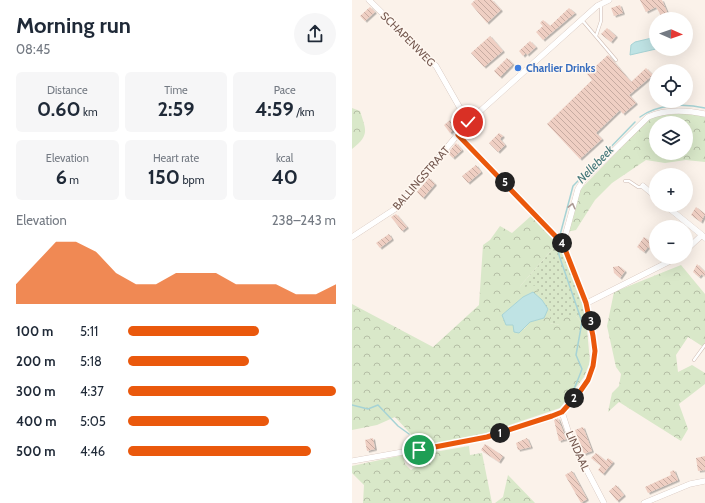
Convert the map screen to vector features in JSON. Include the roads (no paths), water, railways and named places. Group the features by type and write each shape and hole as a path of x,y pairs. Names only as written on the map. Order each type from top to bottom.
{"street":[{"name":"SCHAPENWEG","path":"369,0 436,66 468,122"},
{"name":"BALLINGSTRAAT","path":"352,237 398,206 468,122 600,4 609,0"},
{"path":"563,244 578,189 583,181 642,122 656,114 676,111 685,110 705,114"},
{"path":"352,461 487,437 552,416 562,412 588,380 593,366 595,351 586,303 563,244 458,135"},
{"path":"643,186 649,191"},
{"path":"673,212 703,237 693,245"},
{"path":"586,303 664,264"},
{"name":"LINDAAL","path":"562,412 571,440 604,503"},
{"path":"644,503 690,484 705,481"}],"lane":[{"path":"596,36 602,21 600,4"},
{"path":"582,20 616,60"},
{"path":"625,181 629,181 638,187 643,186"},
{"path":"694,360 705,345"}],"water":[{"path":"649,39 649,51 630,55 631,45 635,42"},
{"path":"533,292 542,300 548,309 544,318 530,322 519,333 514,332 513,325 506,325 502,315 523,297"}],"waterway":[{"name":"Nellebeek","path":"640,117 655,109 663,107 689,105 705,108"},
{"name":"Nellebeek","path":"560,235 573,186 635,122"},
{"name":"Nellebeek","path":"558,248 559,255 582,322 576,355 582,369 568,400"},
{"name":"Nellebeek","path":"352,405 368,409 378,405 398,426 409,434"}],"place":[{"name":"Charlier Drinks","path":"518,68"}]}
